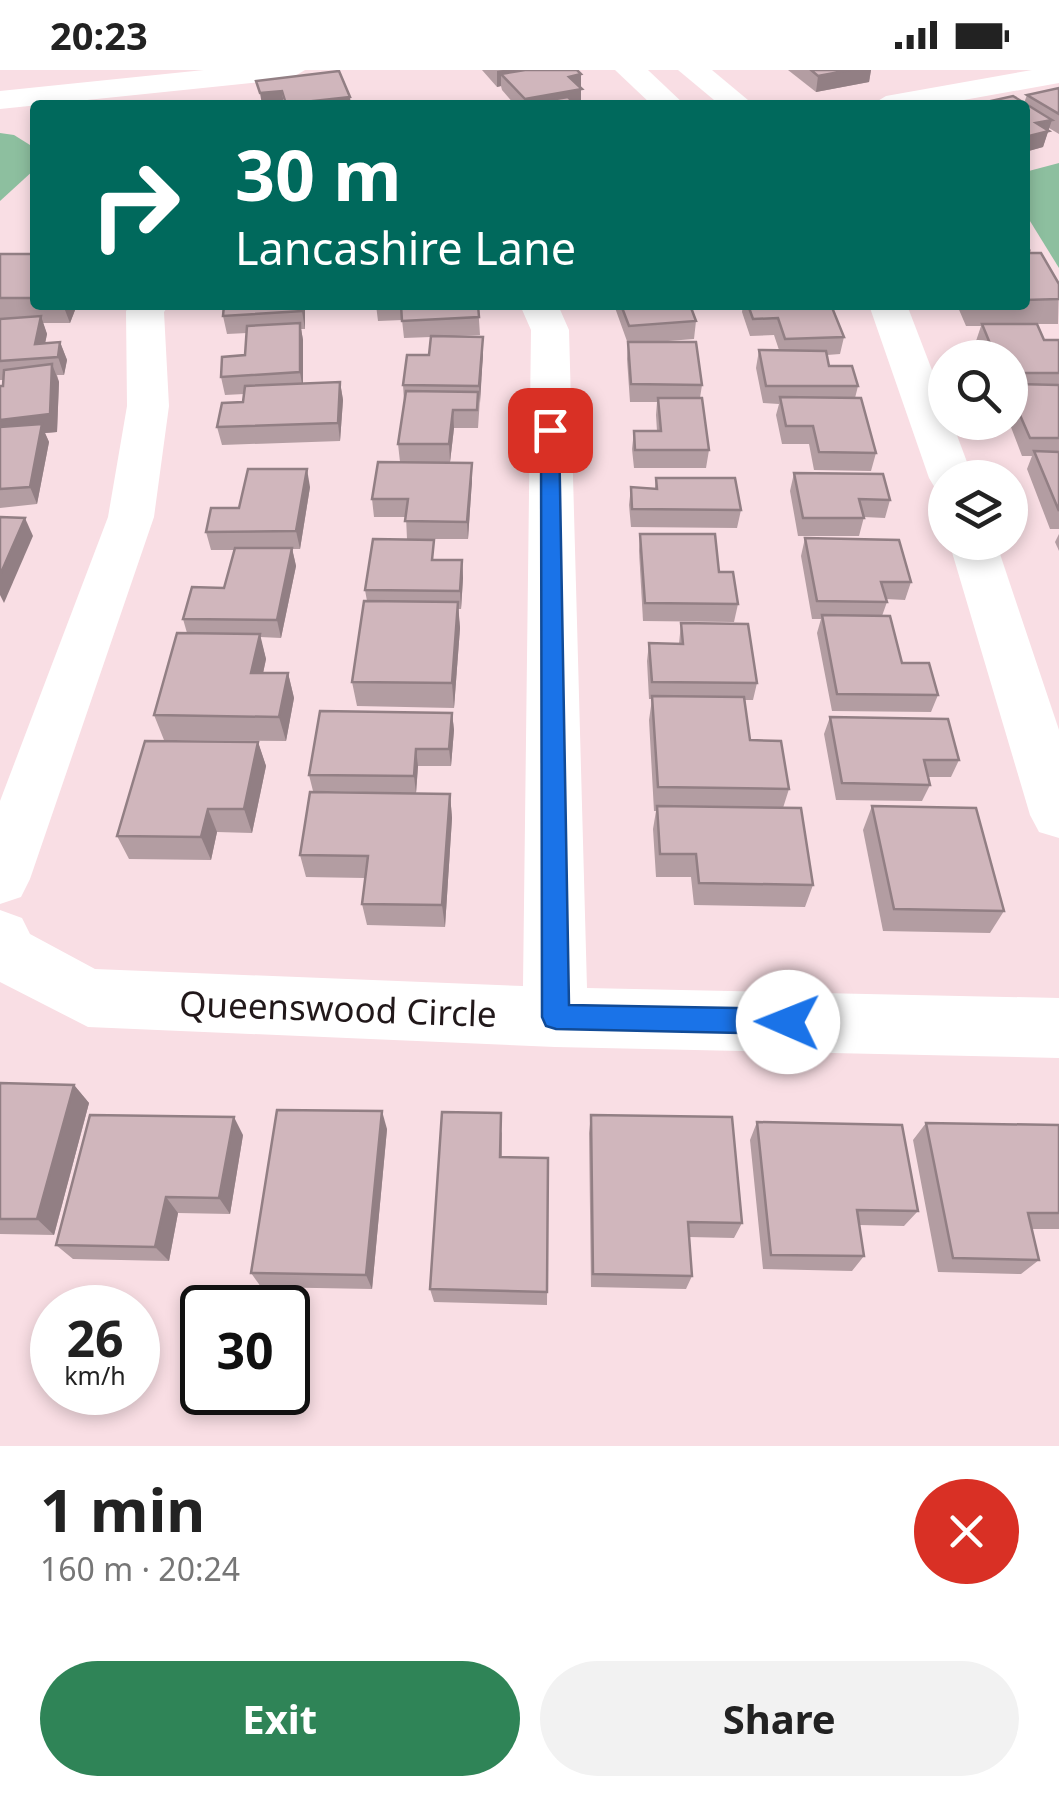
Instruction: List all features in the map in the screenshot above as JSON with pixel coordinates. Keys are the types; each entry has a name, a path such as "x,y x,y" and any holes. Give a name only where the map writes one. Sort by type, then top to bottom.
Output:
{"street":[{"path":"0,84 154,70"},
{"path":"0,100 290,70"},
{"path":"630,70 664,100"},
{"path":"692,70 731,100"},
{"path":"909,70 944,93"},
{"path":"910,100 1059,74"},
{"path":"0,879 131,517 148,406 145,310"},
{"path":"541,310 550,330 556,1017"},
{"path":"890,310 945,460"},
{"path":"978,560 1059,815"},
{"name":"Queenswood Circle","path":"0,937 2,951 88,998 556,1017 1059,1028"}],"shaded area":[{"path":"0,133 14,135 30,145 30,174 0,201"},
{"path":"1059,163 1059,268 1030,221 1030,171"}],"building":[{"path":"577,70 581,74 569,77 582,89 525,99 501,74"},
{"path":"811,70 850,70 818,76"},
{"path":"339,71 350,97 285,100 282,91 260,93 256,81"},
{"path":"1059,88 1059,114 1027,95"},
{"path":"1030,106 1052,120 1036,123 1049,131 1030,136"},
{"path":"1030,253 1041,253 1059,284 1059,299 1030,300"},
{"path":"0,254 30,254 30,298 0,298"},
{"path":"224,310 302,310 302,311 223,316"},
{"path":"401,310 478,310 479,317 402,321"},
{"path":"623,310 692,310 696,321 629,326"},
{"path":"750,310 833,310 844,337 785,339 778,318 753,319"},
{"path":"41,316 35,344 60,342 58,357 0,361 0,319"},
{"path":"300,323 300,372 221,377 222,357 245,355 247,326"},
{"path":"982,324 1037,324 1044,340 1059,340 1059,373 1028,373 1028,340 989,340"},
{"path":"431,336 483,337 479,386 403,385 407,355 429,355"},
{"path":"628,342 696,342 702,385 631,384"},
{"path":"759,350 826,351 829,366 852,366 858,386 766,386"},
{"path":"52,364 50,414 0,420 4,370"},
{"path":"340,382 338,423 217,427 222,403 243,402 245,386"},
{"path":"1028,384 1059,385 1059,438 1030,438"},
{"path":"406,391 478,392 477,410 453,410 449,444 398,444"},
{"path":"780,397 861,398 876,453 819,452 813,426 786,426"},
{"path":"658,398 702,398 709,450 635,450 634,431 661,431"},
{"path":"42,424 30,487 0,489 0,427"},
{"path":"1034,451 1059,452 1059,511"},
{"path":"378,462 472,463 467,522 405,521 408,499 372,499"},
{"path":"248,469 307,469 296,531 206,532 211,508 239,508"},
{"path":"794,473 883,474 890,500 859,499 864,518 803,518"},
{"path":"656,478 735,478 741,510 632,509 631,487 657,489"},
{"path":"0,517 25,518 0,575"},
{"path":"640,534 715,534 719,572 733,572 738,604 645,603"},
{"path":"805,538 899,540 911,582 881,582 887,602 817,601"},
{"path":"373,539 434,540 432,560 462,560 460,591 365,590"},
{"path":"235,548 292,548 277,620 183,619 192,587 224,588"},
{"path":"364,601 458,602 452,683 352,682"},
{"path":"822,615 890,616 902,663 929,663 938,695 837,694"},
{"path":"681,623 748,624 757,683 652,682 649,643 683,644"},
{"path":"177,633 260,634 251,673 288,673 279,717 154,715"},
{"path":"652,696 744,697 750,740 781,741 789,789 658,787"},
{"path":"320,711 452,713 449,749 416,749 414,776 309,775"},
{"path":"830,717 948,719 959,760 924,760 930,785 842,783"},
{"path":"145,741 258,742 244,809 208,809 201,837 117,836"},
{"path":"310,792 450,794 442,905 362,904 368,856 300,855"},
{"path":"657,806 801,808 813,885 699,883 696,854 660,854"},
{"path":"872,806 976,808 1004,911 894,909"},
{"path":"0,1083 74,1085 37,1219 0,1219"},
{"path":"277,1110 382,1111 366,1275 251,1273"},
{"path":"442,1112 501,1113 500,1157 548,1158 547,1292 430,1289"},
{"path":"90,1115 234,1117 219,1198 166,1197 155,1247 56,1245"},
{"path":"591,1115 732,1117 742,1223 688,1222 692,1276 593,1274"},
{"path":"757,1122 902,1125 918,1211 857,1210 864,1256 771,1255"},
{"path":"926,1123 1059,1125 1059,1213 1028,1213 1039,1260 953,1258"}],"route":[{"path":"550,430 556,1017 788,1022"}]}
